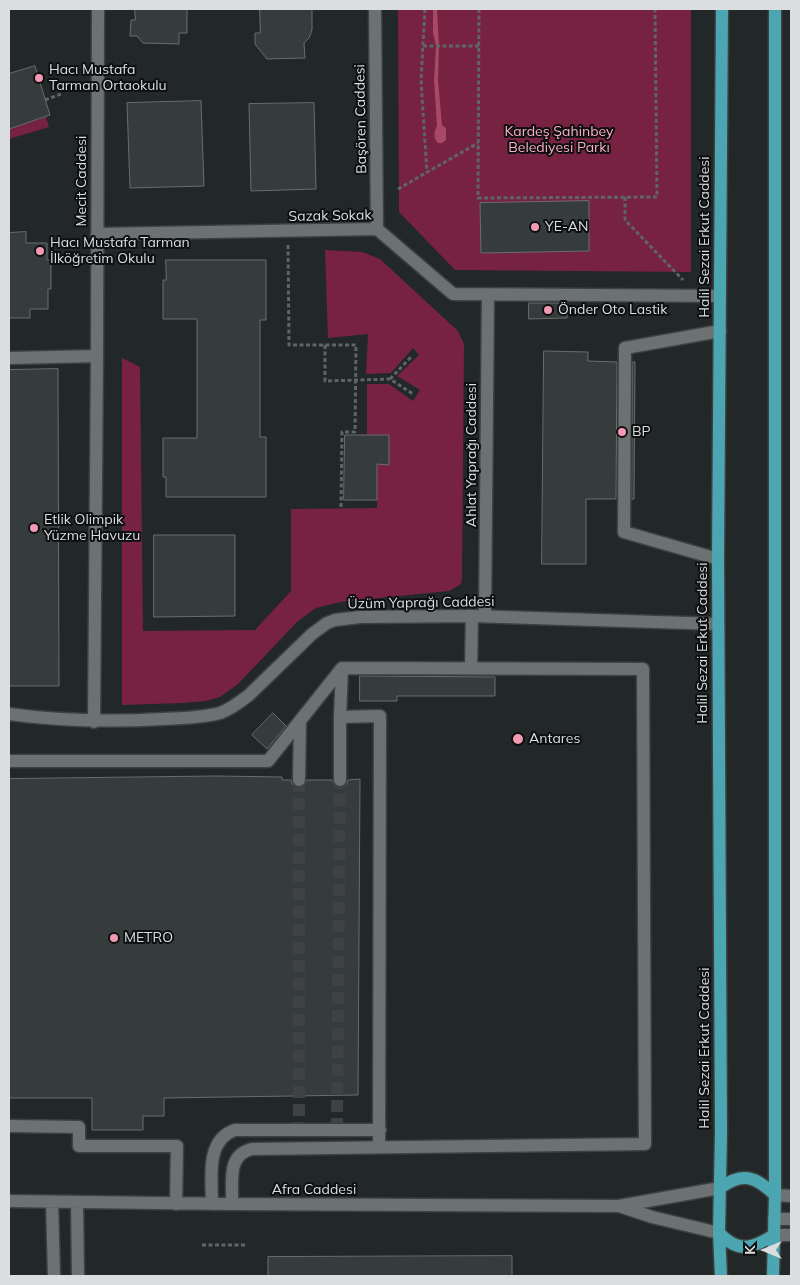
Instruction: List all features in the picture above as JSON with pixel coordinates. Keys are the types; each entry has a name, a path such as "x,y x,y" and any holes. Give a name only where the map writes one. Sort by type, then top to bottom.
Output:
{"main road":[{"name":"Halil Sezai Erkut Caddesi","path":"721,1276 719,1233 718,559 722,9"},
{"path":"773,1276 774,9"},
{"path":"720,1188 729,1181 747,1177 756,1180 774,1196"},
{"path":"719,1233 734,1246 744,1247 759,1245 774,1235"}],"street":[{"name":"Mecit Caddesi","path":"94,722 98,9"},
{"name":"Başören Caddesi","path":"375,9 377,229"},
{"name":"Sazak Sokak","path":"97,234 377,229 453,294 720,296"},
{"name":"Ahlat Yaprağı Caddesi","path":"485,616 488,295"},
{"path":"718,559 624,532 625,348 720,331"},
{"path":"9,358 97,356"},
{"path":"471,668 472,616"},
{"name":"Üzüm Yaprağı Caddesi","path":"9,714 67,721 94,722 192,717 219,713 228,710 249,695 312,634 327,623 335,620 360,617 485,616 718,624"},
{"path":"232,1204 235,1160 239,1154 252,1149 645,1144 643,669 342,668"},
{"path":"340,780 342,668"},
{"path":"9,761 268,760 342,668"},
{"path":"340,717 380,716 379,1148"},
{"path":"300,721 300,780"},
{"path":"9,1126 79,1127 79,1146 177,1146 176,1204"},
{"path":"212,1204 213,1152 216,1144 230,1132 235,1130 380,1130"},
{"name":"Afra Caddesi","path":"9,1201 176,1204 619,1206 720,1188"},
{"path":"774,1196 791,1196"},
{"path":"52,1202 54,1276"},
{"path":"77,1202 78,1276"},
{"name":"Afra Caddesi","path":"619,1206 652,1217 719,1233"},
{"path":"774,1219 791,1219"},
{"path":"774,1235 791,1235"}],"path":[{"path":"425,9 421,80 427,173"},
{"path":"479,9 478,198 658,196 654,9"},
{"path":"423,46 479,46"},
{"path":"45,100 61,94"},
{"path":"398,189 478,143"},
{"path":"625,197 625,220 699,297"},
{"path":"288,231 288,345 356,345 356,432 342,432 341,508"},
{"path":"325,345 325,381 390,379 413,394"},
{"path":"390,379 412,356"},
{"path":"202,1245 246,1245"}],"green space":[{"name":"Kardeş Şahinbey Belediyesi Parkı","path":"398,9 691,9 691,272 455,270 399,212"},
{"path":"46,117 49,127 9,139 9,129"},
{"path":"325,250 362,252 380,259 458,331 464,344 461,584 449,591 340,602 316,608 298,621 238,684 220,697 206,701 182,703 122,705 122,358 140,367 143,631 255,630 291,591 291,509 377,508 377,464 389,464 389,436 367,435 367,384 389,384 413,401 420,390 397,376 419,355 413,348 391,373 366,374 368,334 328,338"}],"shaded area":[{"path":"433,9 437,9 438,80 442,125 446,128 446,140 442,143 438,143 434,134 437,126 434,80 436,46 433,32"}],"building":[{"path":"135,9 187,9 187,33 179,33 179,44 143,43 137,36 130,36 131,20 135,20"},
{"path":"260,9 312,9 312,30 309,38 304,43 305,58 267,59 255,44 255,33 260,33"},
{"path":"35,66 50,115 9,129 9,74"},
{"path":"201,101 204,186 130,188 127,103"},
{"path":"314,103 316,189 251,191 249,104"},
{"name":"YE-AN","path":"589,201 589,251 481,253 480,203"},
{"path":"26,232 26,243 47,243 47,260 51,260 51,289 48,289 48,309 30,309 30,318 9,318 9,233"},
{"path":"166,260 266,260 266,320 260,320 260,437 266,437 266,497 166,497 166,477 163,477 163,438 197,438 197,319 163,319 163,280 166,280"},
{"path":"529,303 567,303 567,318 529,319"},
{"path":"544,351 588,352 588,361 617,362 616,499 586,499 586,564 542,564"},
{"path":"633,362 635,362 634,499 632,499"},
{"name":"Etlik Olimpik Yüzme Havuzu","path":"58,369 59,686 9,686 9,370"},
{"path":"345,435 389,435 389,465 377,464 377,500 344,500"},
{"path":"154,535 235,535 235,616 154,617"},
{"path":"360,676 495,677 495,696 397,696 397,701 360,701"},
{"path":"273,713 286,726 267,749 252,735"},
{"path":"282,777 282,780 291,780 292,784 298,788 303,787 307,780 332,780 336,787 340,788 347,784 348,780 360,779 358,1095 164,1098 164,1116 143,1116 143,1130 92,1130 92,1098 9,1098 9,779"},
{"path":"512,1256 512,1276 268,1276 268,1257"}],"tunnel":[{"path":"299,780 299,1130"},
{"path":"337,1130 340,780"}],"place":[{"name":"Hacı Mustafa Tarman Ortaokulu","path":"39,78"},
{"name":"YE-AN","path":"535,227"},
{"name":"Hacı Mustafa Tarman İlköğretim Okulu","path":"40,251"},
{"name":"Önder Oto Lastik","path":"548,310"},
{"name":"BP","path":"622,432"},
{"name":"Etlik Olimpik Yüzme Havuzu","path":"34,528"},
{"name":"Antares","path":"518,739"},
{"name":"METRO","path":"114,938"}]}
